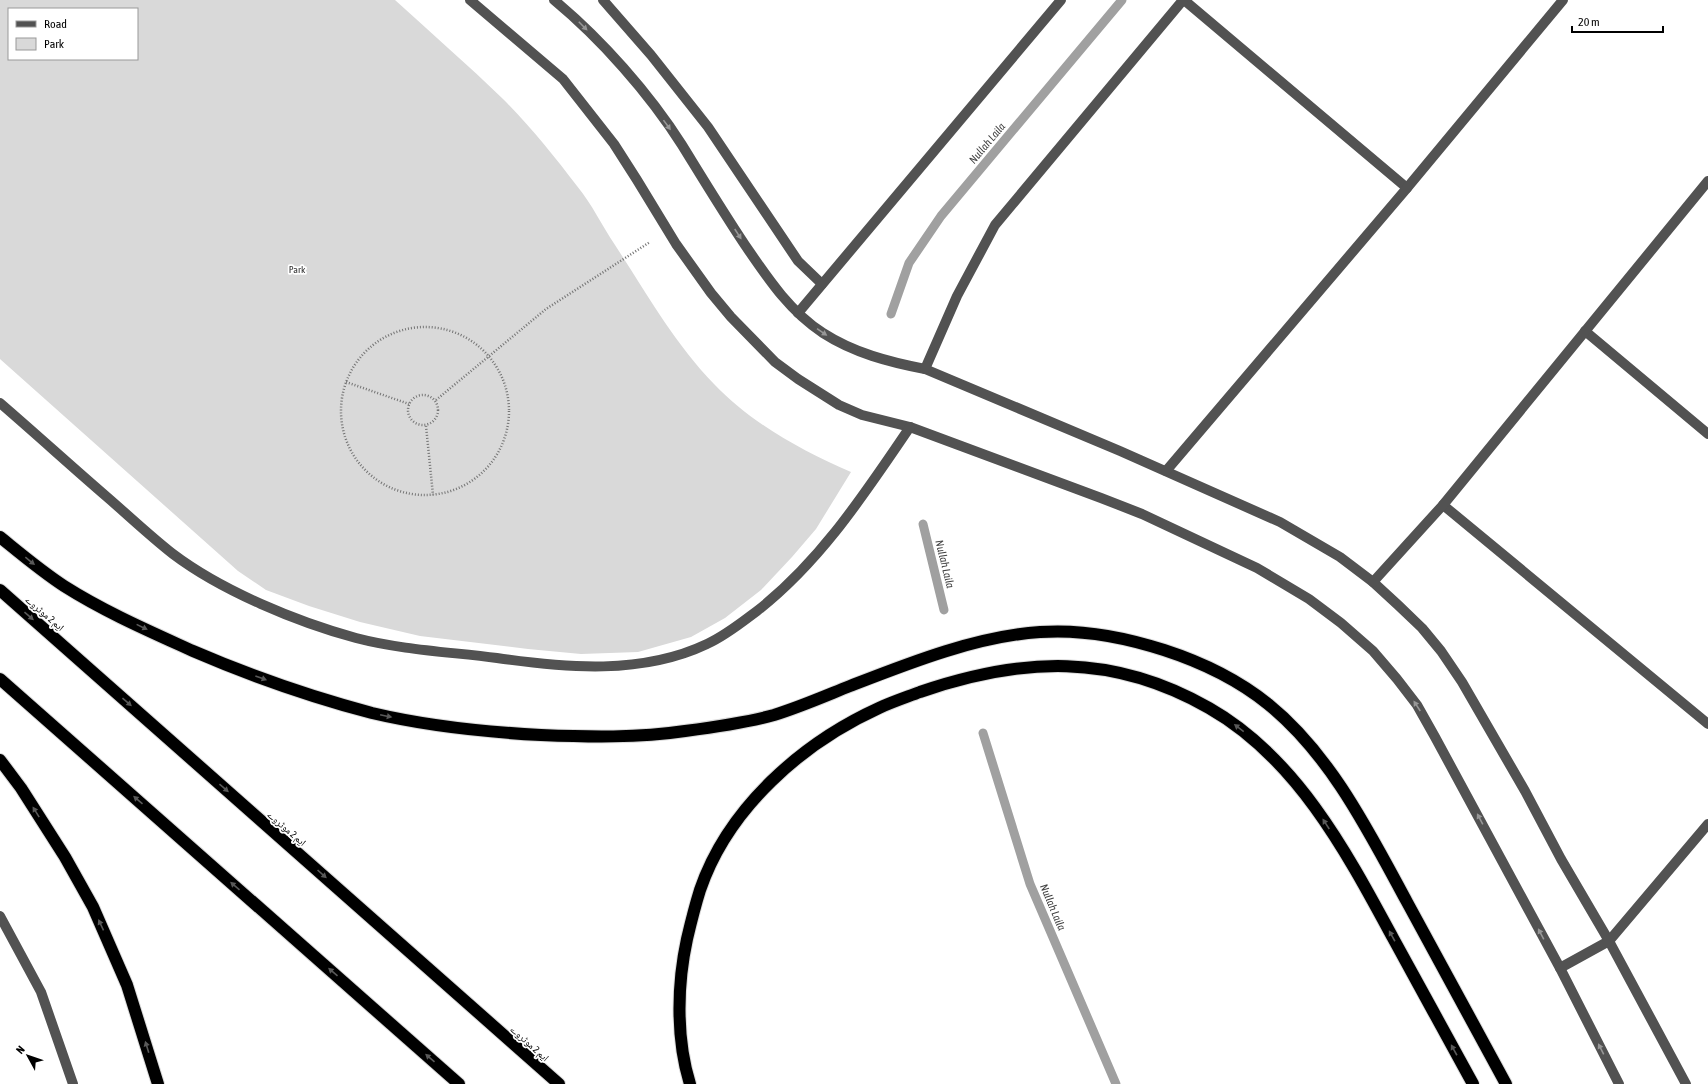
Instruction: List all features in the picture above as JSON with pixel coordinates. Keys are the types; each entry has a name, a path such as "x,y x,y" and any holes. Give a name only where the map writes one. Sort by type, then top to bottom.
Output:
{"highway":[{"path":"0,536 39,569 88,601 153,633 219,662 284,687 346,706 405,720 464,729 545,735 618,736 682,732 748,721 803,705 866,680 965,646 1020,634 1042,632 1092,633 1133,641 1175,653 1199,663 1249,690 1292,725 1314,750 1365,826 1506,1084"},
{"name":"ایم 2 موٹروے","path":"0,590 559,1084"},
{"path":"690,1084 682,1040 680,1004 682,960 690,923 701,888 716,855 735,824 760,793 789,764 818,743 852,721 881,706 947,683 973,676 1001,670 1058,665 1090,667 1121,672 1158,683 1210,708 1236,726 1285,769 1324,821 1356,871 1473,1084"},
{"path":"0,679 459,1084"},
{"path":"0,760 21,788 65,857 93,907 127,985 158,1084"}],"street":[{"path":"470,0 563,79 614,144 668,231 711,293 731,317 775,362 814,390 839,405 862,415 910,427 1142,514 1257,568 1309,599 1341,623 1373,652 1397,679 1417,705 1560,968 1619,1084"},
{"path":"554,0 572,15 630,75 681,144 777,292 798,313 822,332 859,352 902,365 925,370 1166,471 1299,532 1340,557 1373,582 1422,628 1441,651 1462,682 1525,791 1561,859 1609,941 1686,1084"},
{"path":"603,0 647,50 708,127 798,261 822,284"},
{"path":"798,313 1061,0"},
{"path":"925,370 957,296 995,225 1183,0 1408,188"},
{"path":"1166,471 1408,188 1563,0"},
{"path":"1373,582 1443,505 1708,181"},
{"path":"1585,331 1708,434"},
{"path":"0,403 175,555 209,577 282,612 316,625 359,638 404,646 525,662 574,666 620,666 666,659 707,644 741,623 774,598 805,568 861,499 910,427"},
{"path":"1443,505 1708,724"},
{"path":"1560,968 1609,941 1708,824"},
{"path":"0,916 41,992 73,1084"}],"path":[{"path":"436,400 546,309 668,231"},
{"path":"426,326 443,328 461,334 476,343 489,356 500,372 506,388 509,406 508,426 504,442 494,458 482,472 468,483 452,491 434,495 415,495 397,491 381,483 366,472 355,458 346,442 342,424 341,406 350,371 361,356 374,344 390,334 407,328 426,326"},
{"path":"346,382 409,404"},
{"path":"419,395 426,395 436,400 438,406 438,418 426,426 414,423 410,418 408,410 409,404 419,395"},
{"path":"426,426 434,495"}],"green space":[{"name":"Park","path":"0,0 395,0 503,99 542,141 587,200 673,335 714,384 744,411 778,435 814,455 851,472 816,529 761,590 725,618 691,637 638,652 581,654 420,636 360,622 309,606 266,590 238,571 0,359"}],"waterway":[{"name":"Nullah Laila","path":"891,314 909,263 941,216 1122,0"},
{"name":"Nullah Laila","path":"923,524 944,610"},
{"name":"Nullah Laila","path":"983,733 1030,884 1116,1084"}]}
